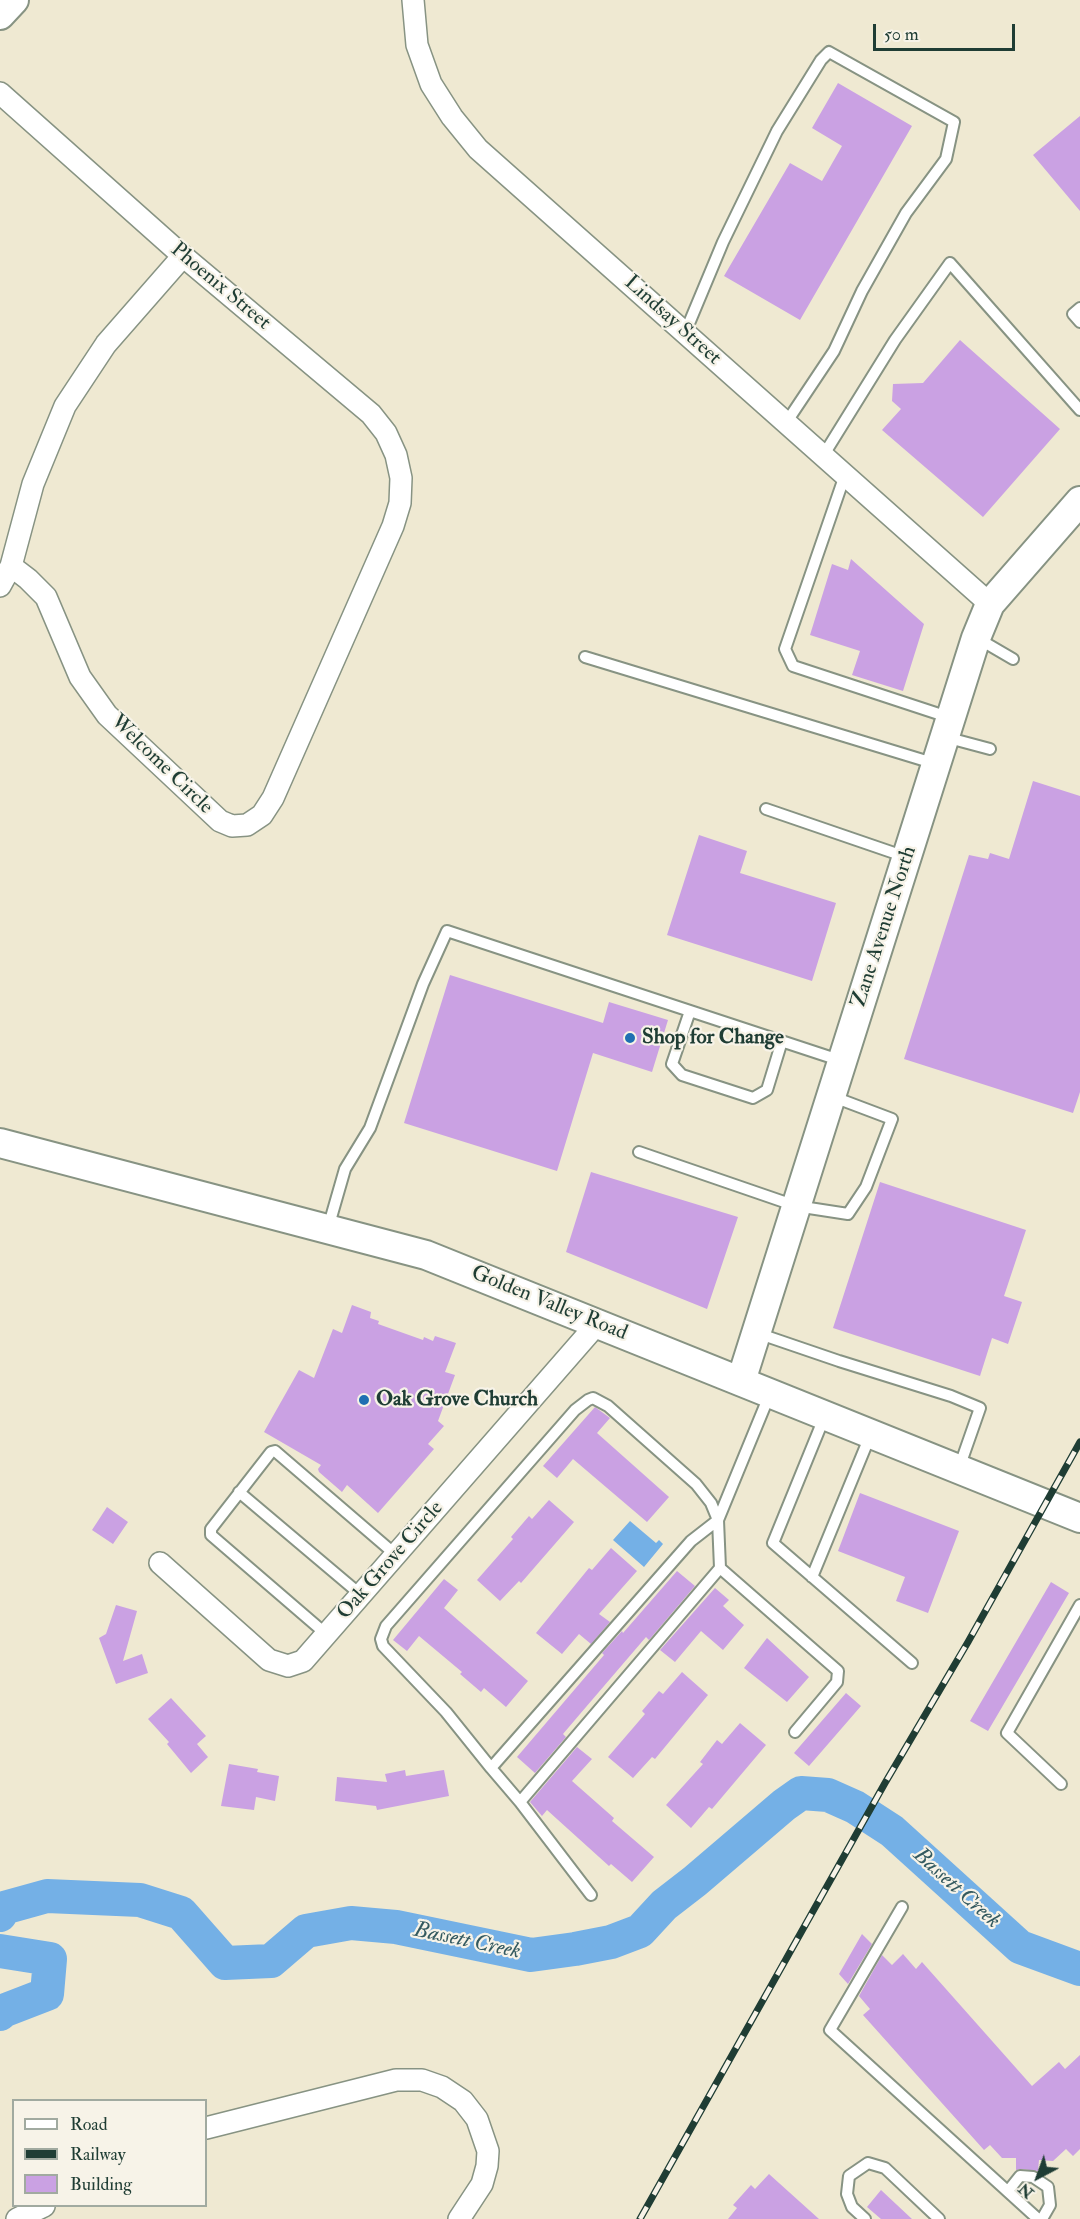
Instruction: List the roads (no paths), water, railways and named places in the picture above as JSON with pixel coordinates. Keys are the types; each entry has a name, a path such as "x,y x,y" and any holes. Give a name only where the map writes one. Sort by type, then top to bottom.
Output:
{"street":[{"path":"0,15 14,0"},
{"name":"Lindsay Street","path":"413,0 417,45 431,84 478,149 990,604"},
{"name":"Phoenix Street","path":"0,93 183,256 371,414 386,433 396,455 401,478 400,503"},
{"path":"0,586 11,566 33,484 65,406 106,344 183,256"},
{"name":"Welcome Circle","path":"11,566 46,597 80,677 107,715 220,821 232,826 247,825 262,815 273,798 393,526 400,503"},
{"name":"Zane Avenue North","path":"741,1381 976,638 990,604 1079,504"},
{"name":"Golden Valley Road","path":"0,1143 426,1255 1080,1518"},
{"name":"Oak Grove Circle","path":"160,1563 269,1660 288,1666 303,1661 597,1324"},
{"path":"207,2128 396,2080 422,2080 442,2087 463,2101 477,2119 488,2151 482,2184 459,2219"},
{"path":"17,2219 40,2207"}],"lane":[{"path":"685,333 723,242 777,130 821,60 829,52 954,122 946,159 906,213 862,291 834,351 786,423"},
{"path":"823,456 895,340 950,263 1080,410"},
{"path":"1080,308 1073,314 1080,322"},
{"path":"845,475 784,650 793,666 948,728 990,749"},
{"path":"976,638 1013,659"},
{"path":"585,657 936,764"},
{"path":"766,809 907,857"},
{"path":"328,1228 345,1169 370,1128 423,984 447,931 842,1061"},
{"path":"690,1011 672,1064 682,1076 753,1098 767,1090 782,1041"},
{"path":"639,1152 796,1206 848,1214 866,1187 892,1119 831,1096"},
{"path":"756,1332 951,1396 980,1408 959,1469"},
{"path":"491,1768 691,1541 718,1520 771,1393"},
{"path":"520,1802 720,1568 718,1520 711,1503 696,1484 608,1406 593,1398 575,1410 386,1626 381,1639 383,1646 392,1657 446,1712 591,1894"},
{"path":"825,1415 773,1543 912,1663"},
{"path":"812,1577 872,1433"},
{"path":"326,1634 211,1534 211,1529 270,1452 275,1451 396,1555"},
{"path":"239,1492 361,1595"},
{"path":"720,1568 838,1671 837,1682 795,1732"},
{"path":"1061,1784 1007,1733 1080,1605"},
{"path":"902,1907 830,2030 1008,2191 1040,2219 1050,2205 1048,2187 1033,2177 1020,2176 1008,2191"},
{"path":"865,2219 852,2207 847,2194 849,2176 868,2163 885,2168 939,2219"}],"water":[{"path":"630,1521 656,1543 659,1540 663,1544 644,1567 613,1540"}],"waterway":[{"name":"Bassett Creek","path":"0,1915 4,1908 47,1896 140,1900 181,1913 225,1963 271,1961 306,1931 351,1923 396,1927 531,1955 575,1949 611,1942 640,1931 664,1905 801,1793 828,1795 855,1807 892,1831 1020,1947 1080,1969"},
{"name":"Bassett Creek","path":"0,1951 50,1959 47,1994 0,2014"}],"railway":[{"path":"640,2219 1080,1442"}],"place":[{"name":"Shop for Change","path":"630,1038"},
{"name":"Oak Grove Church","path":"364,1400"}]}
